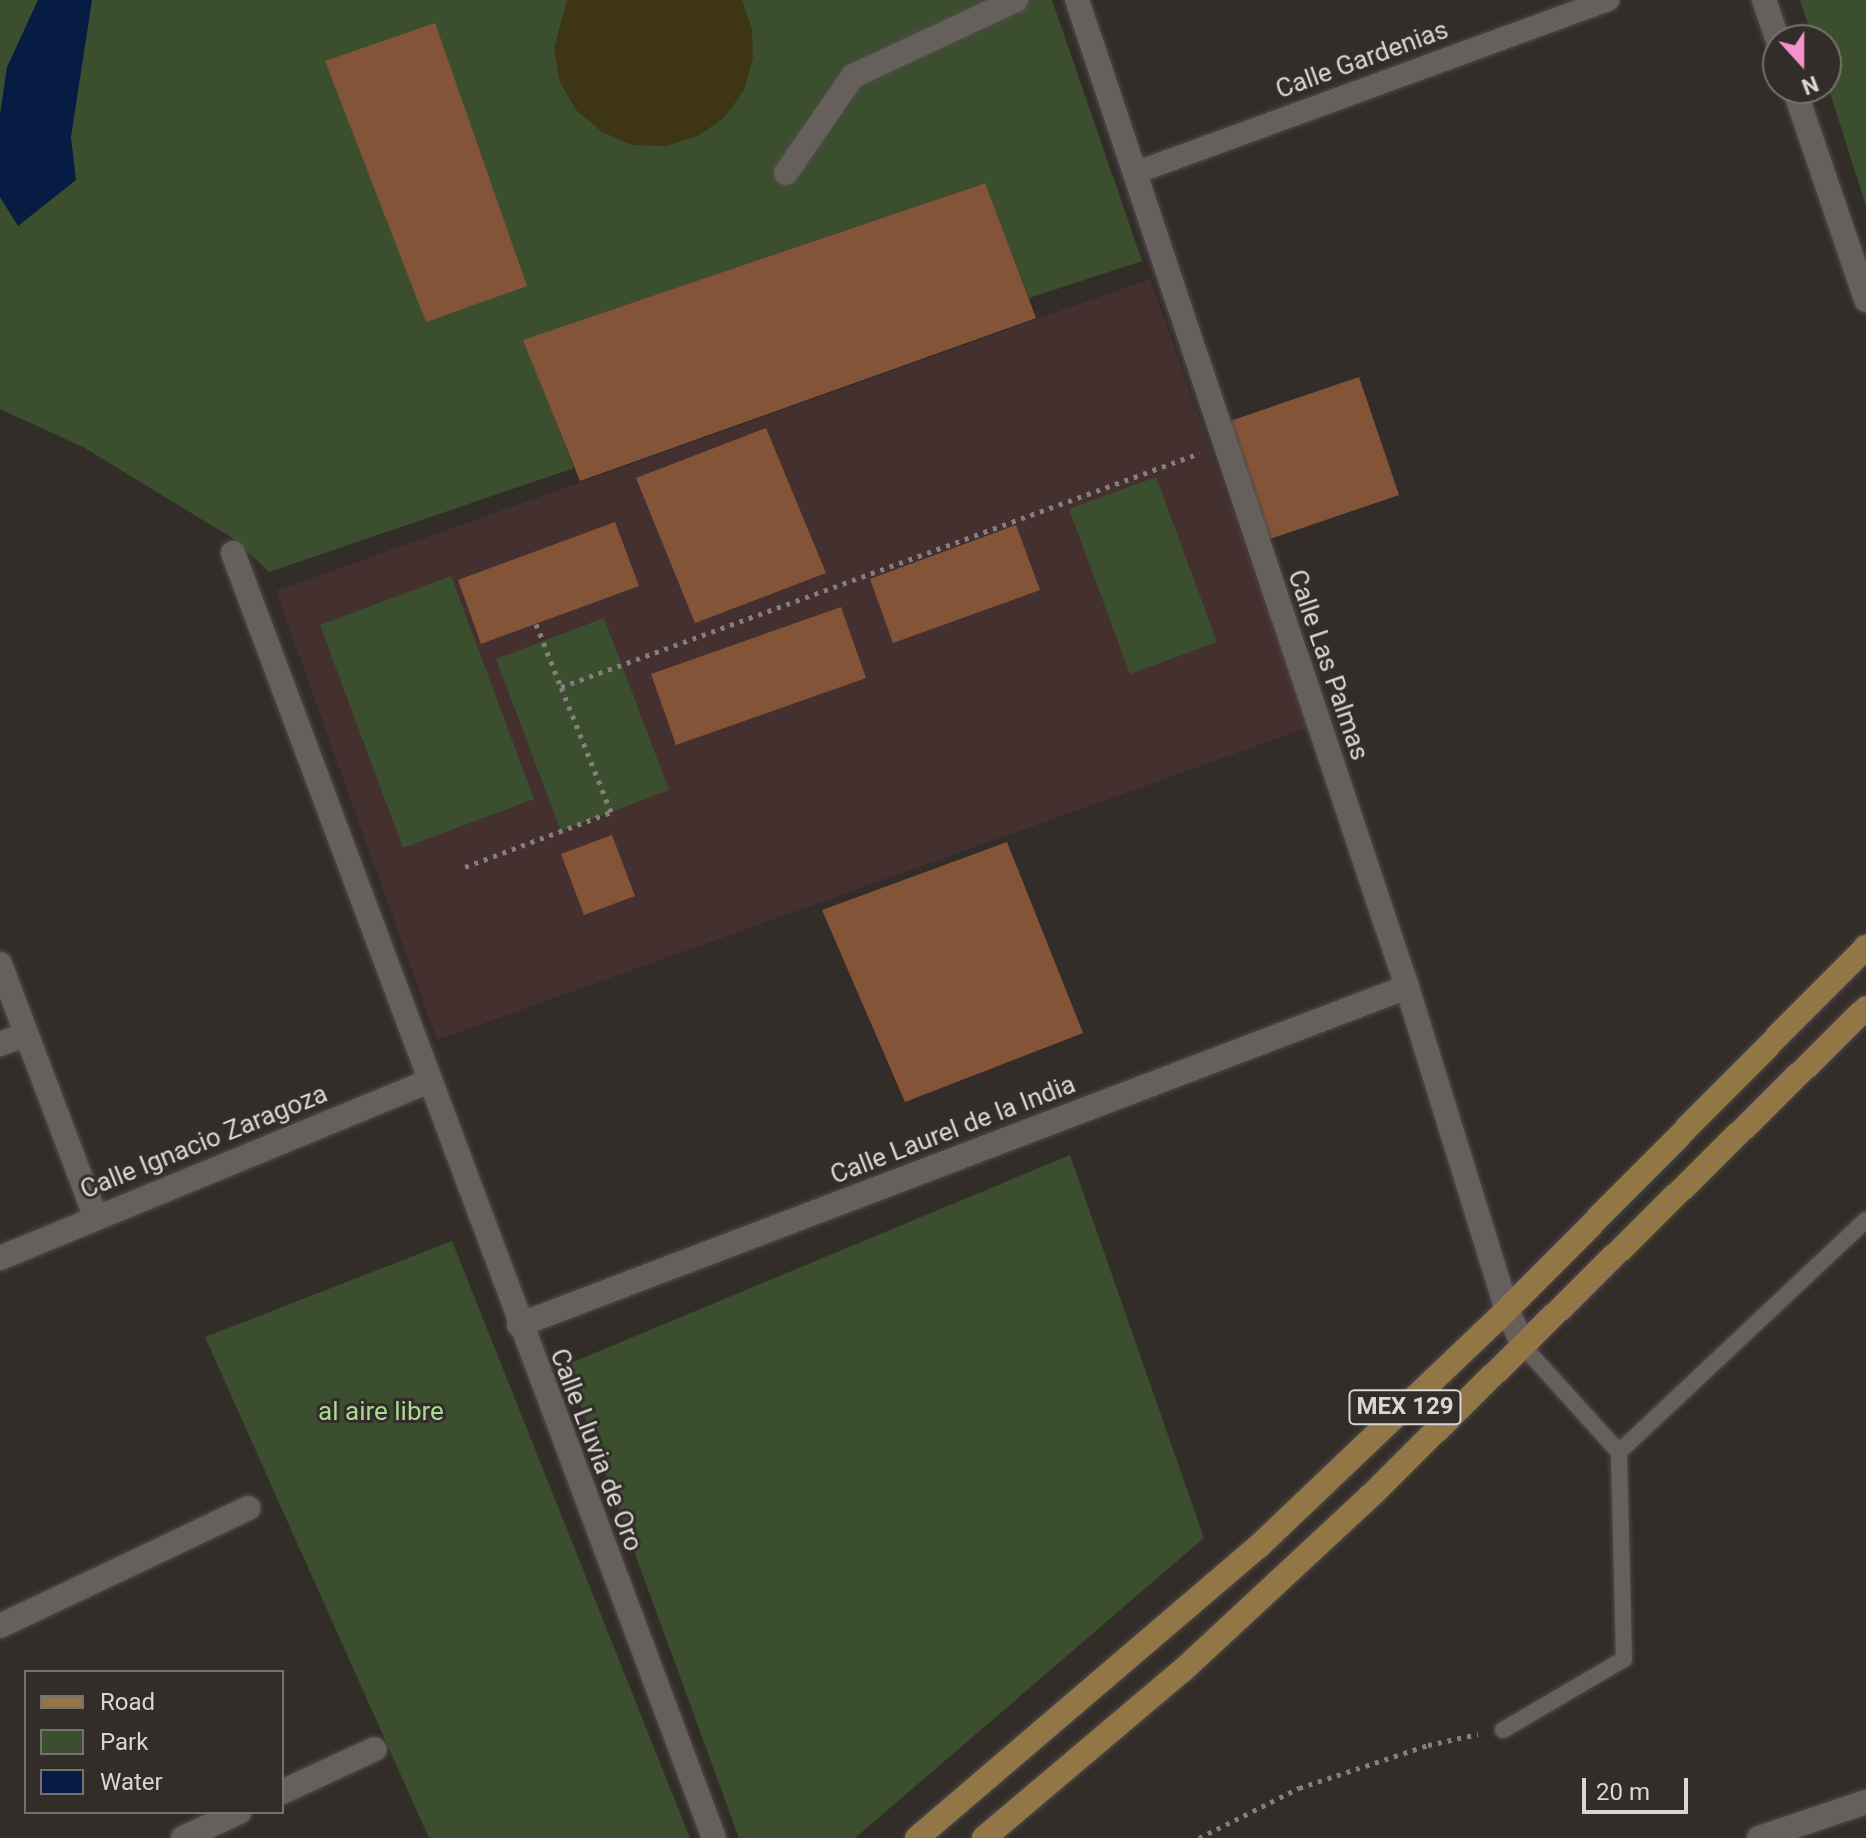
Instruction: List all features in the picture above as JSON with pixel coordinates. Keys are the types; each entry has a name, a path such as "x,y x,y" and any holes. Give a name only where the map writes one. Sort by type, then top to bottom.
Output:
{"main road":[{"name":"MEX 129","path":"917,1838 1259,1546 1507,1310 1866,947"},
{"name":"MEX 129","path":"984,1838 1183,1670 1524,1347 1866,1008"}],"street":[{"path":"786,173 853,76 1016,0"},
{"name":"Calle Las Palmas","path":"1077,0 1407,987 1507,1310 1524,1347"},
{"name":"Calle Gardenias","path":"1135,173 1608,0"},
{"path":"1764,0 1772,24"},
{"path":"1799,104 1866,300"},
{"name":"Calle Lluvia de Oro","path":"233,553 519,1325 714,1838"},
{"path":"0,964 95,1215"},
{"name":"Calle Laurel de la India","path":"519,1325 1407,987"},
{"path":"0,1044 26,1034"},
{"name":"Calle Ignacio Zaragoza","path":"0,1258 95,1215 430,1081"},
{"path":"0,1626 248,1508"},
{"path":"284,1791 375,1749"},
{"path":"1759,1838 1866,1802"},
{"path":"183,1838 235,1814"}],"lane":[{"path":"1619,1452 1866,1220"},
{"path":"1503,1730 1624,1659 1619,1452 1524,1347"}],"path":[{"path":"561,687 1224,445"},
{"path":"465,867 611,812 536,624"},
{"path":"1199,1838 1299,1788 1428,1745 1503,1730"}],"shaded area":[{"path":"1150,279 1309,727 437,1040 276,591"}],"green space":[{"path":"0,0 1052,0 1142,261 1029,298 984,183 524,340 574,468 269,572 234,539 83,447 0,409"},
{"path":"1800,0 1866,0 1866,206 1834,104 1842,104 1842,24 1808,24"},
{"path":"1156,477 1217,642 1130,674 1069,509"},
{"path":"451,576 534,799 403,848 320,625"},
{"path":"604,618 669,790 561,831 496,659"},
{"path":"1070,1155 1204,1538 855,1838 739,1838 566,1365"},
{"name":"al aire libre","path":"452,1241 690,1838 429,1838 205,1337"}],"sand":[{"path":"567,0 742,0 752,29 753,57 744,90 725,117 698,136 666,146 632,145 602,132 576,110 560,82 554,48"}],"water":[{"path":"38,0 92,0 71,137 76,180 18,226 0,197 0,115 7,67"}],"building":[{"path":"435,23 527,286 426,322 325,61"},
{"path":"985,183 1036,318 580,481 523,340"},
{"path":"1359,377 1399,495 1267,540 1227,422"},
{"path":"766,428 826,573 695,623 636,478"},
{"path":"615,522 639,586 481,644 458,580"},
{"path":"1016,525 1040,590 893,643 870,579"},
{"path":"841,607 866,678 676,745 651,674"},
{"path":"612,835 635,896 584,915 561,854"},
{"path":"1007,842 1083,1033 905,1102 822,910"}]}
